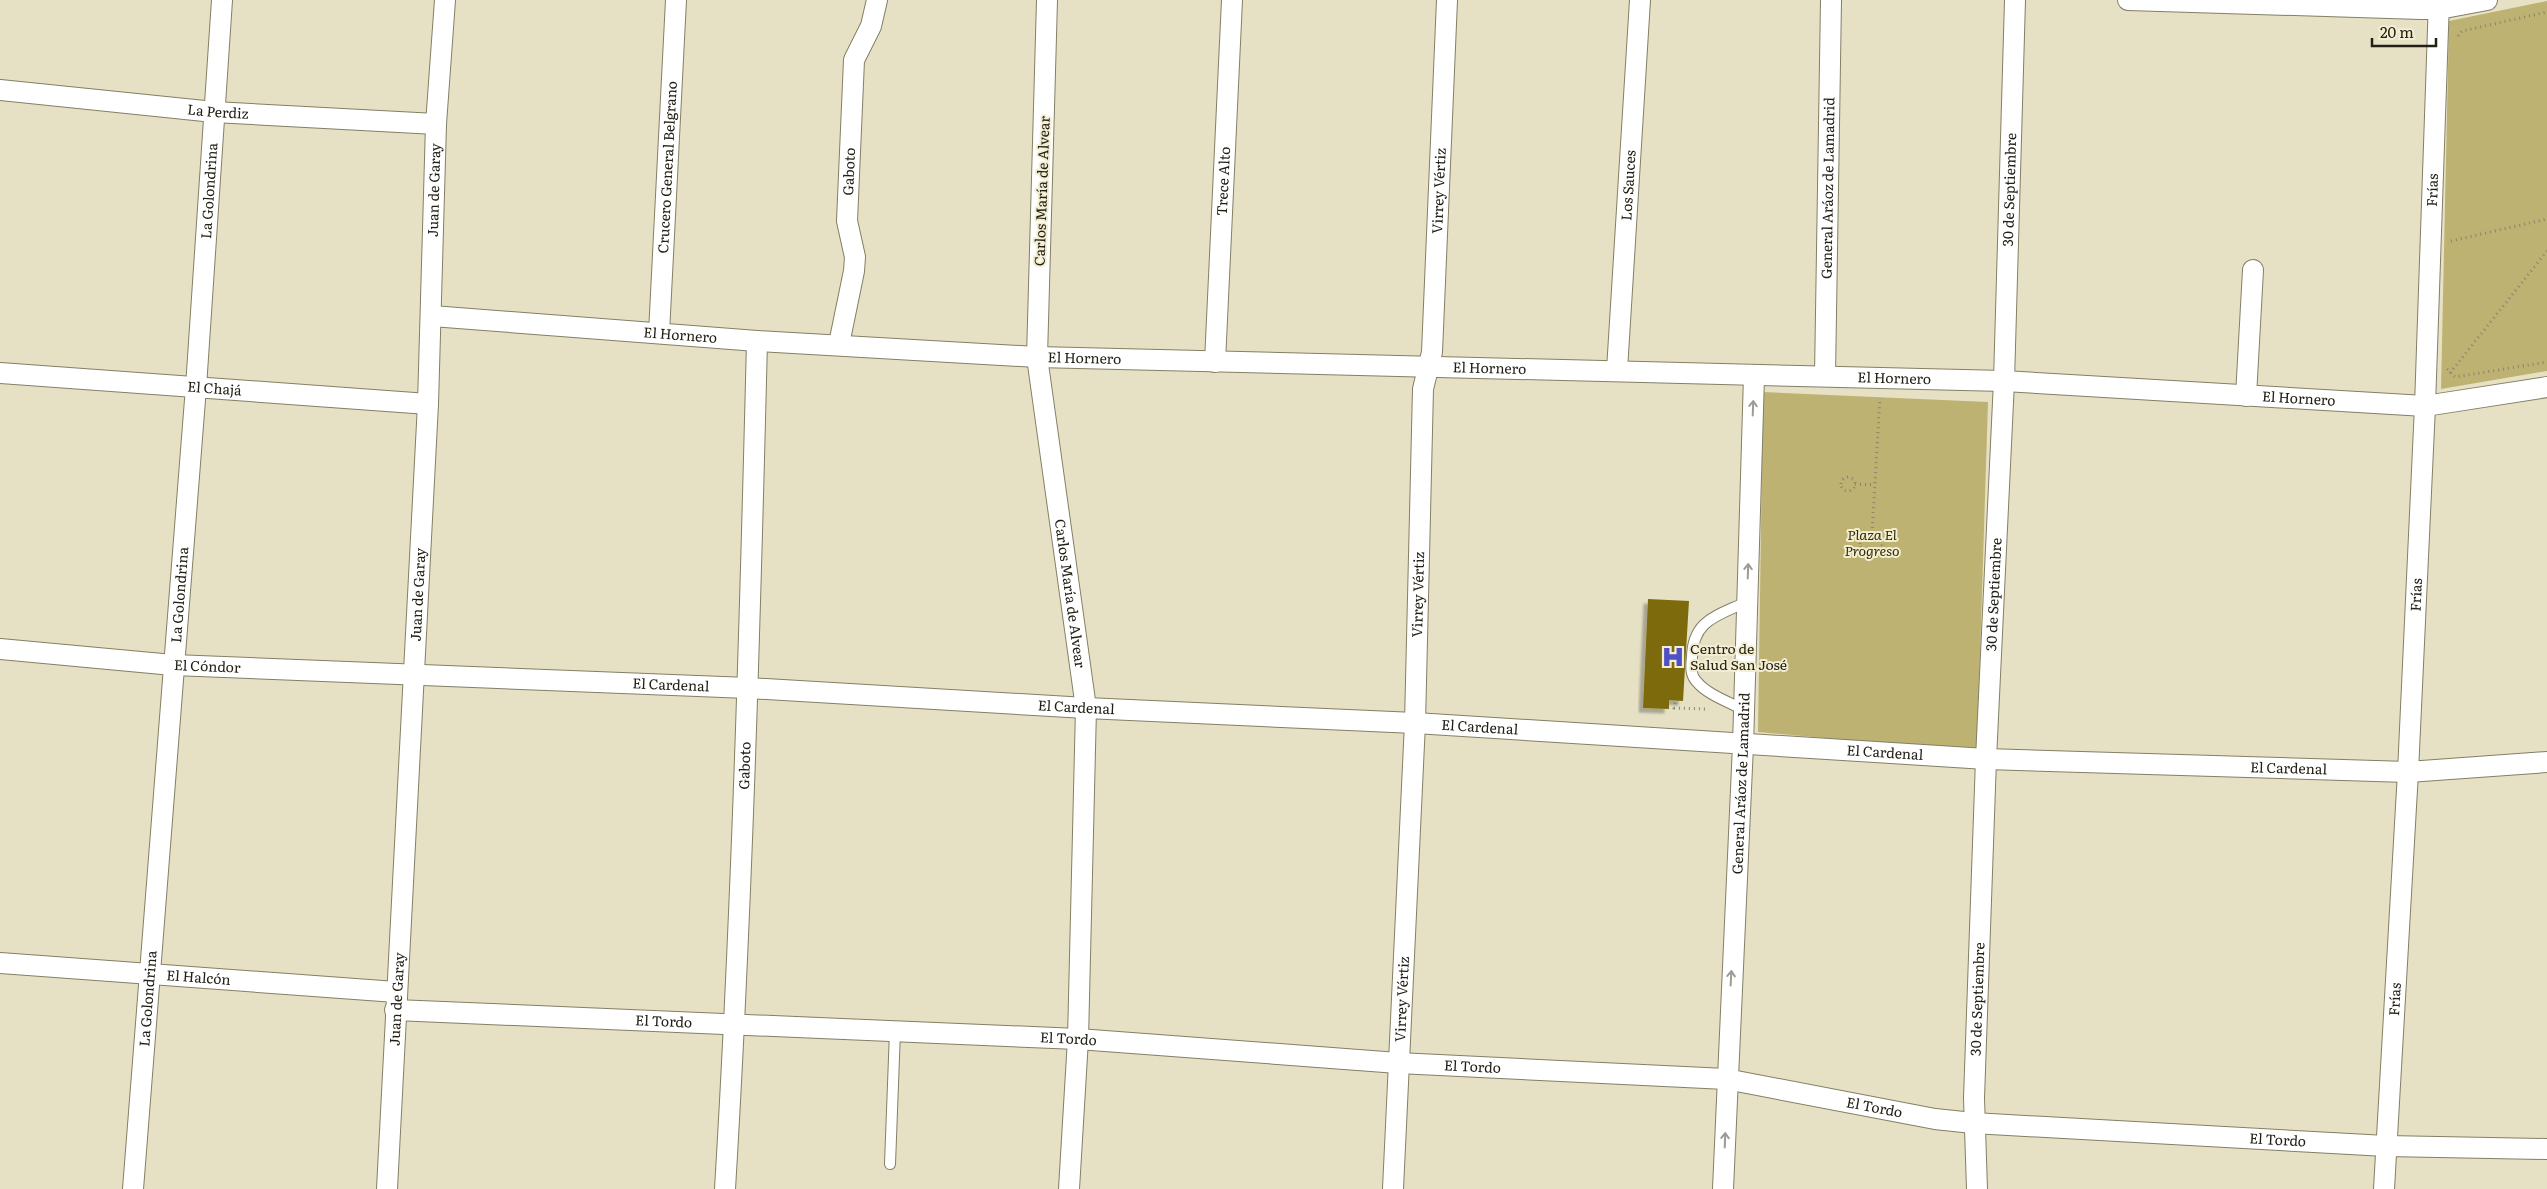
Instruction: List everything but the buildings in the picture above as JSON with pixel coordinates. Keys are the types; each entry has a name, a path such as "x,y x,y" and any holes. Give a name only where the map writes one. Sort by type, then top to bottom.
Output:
{"street":[{"name":"La Golondrina","path":"133,1189 196,388 222,0"},
{"name":"Juan de Garay","path":"387,1189 428,404 436,124 445,0"},
{"name":"Crucero General Belgrano","path":"659,333 676,0"},
{"name":"Gaboto","path":"839,344 854,270 854,257 847,221 854,60 871,26 877,0"},
{"name":"Carlos María de Alvear","path":"1047,0 1037,357 1086,708 1078,1039 1069,1189"},
{"name":"Trece Alto","path":"1215,362 1232,0"},
{"name":"Virrey Vértiz","path":"1393,1189 1415,723 1423,389 1432,352 1448,0"},
{"name":"Los Sauces","path":"1617,370 1640,0"},
{"name":"General Aráoz de Lamadrid","path":"1825,376 1831,0"},
{"name":"30 de Septiembre","path":"1977,1189 1974,1123 1986,760 2004,381 2015,0"},
{"path":"2128,0 2439,5 2487,0"},
{"name":"Frías","path":"2384,1189 2408,772 2425,406 2439,5"},
{"name":"La Perdiz","path":"0,90 214,112 436,124"},
{"path":"2246,396 2253,270"},
{"name":"El Hornero","path":"432,316 757,341 839,344 1037,357 2004,381 2425,406 2547,387"},
{"name":"Gaboto","path":"725,1189 735,1025 748,688 757,341"},
{"name":"El Chajá","path":"0,373 428,404"},
{"name":"General Aráoz de Lamadrid","path":"1723,1189 1726,1079 1743,745 1754,376"},
{"name":"El Cóndor","path":"0,649 173,665 413,674"},
{"name":"El Cardenal","path":"413,674 748,688 1086,708 1415,723 1986,760 2408,772 2547,762"},
{"name":"El Halcón","path":"0,963 150,973 396,1001"},
{"name":"El Tordo","path":"396,1001 735,1025 1078,1039 1398,1063 1726,1079 1935,1119 1974,1123 2386,1146 2547,1149"}],"lane":[{"path":"1744,710 1704,688 1692,675 1692,642 1698,630 1704,624 1748,601"},
{"path":"890,1164 895,1031"}],"path":[{"path":"2458,37 2462,31 2547,12"},
{"path":"2451,241 2547,219"},
{"path":"2450,251 2451,231"},
{"path":"2450,372 2547,252"},
{"path":"2447,359 2446,369 2455,376 2547,362"},
{"path":"1872,533 1881,378"},
{"path":"1855,484 1854,488 1848,491 1844,490 1842,484 1843,480 1849,478 1855,484 1874,485"},
{"path":"1872,533 1878,536 1882,542 1881,550 1871,555 1862,550 1860,544 1865,535 1872,533"}],"green space":[{"path":"2547,1 2547,371 2441,389 2449,21"},
{"name":"Plaza El Progreso","path":"1763,392 1988,402 1977,752 1758,732"}],"place":[{"name":"Centro de Salud San José","path":"1673,657"}]}
